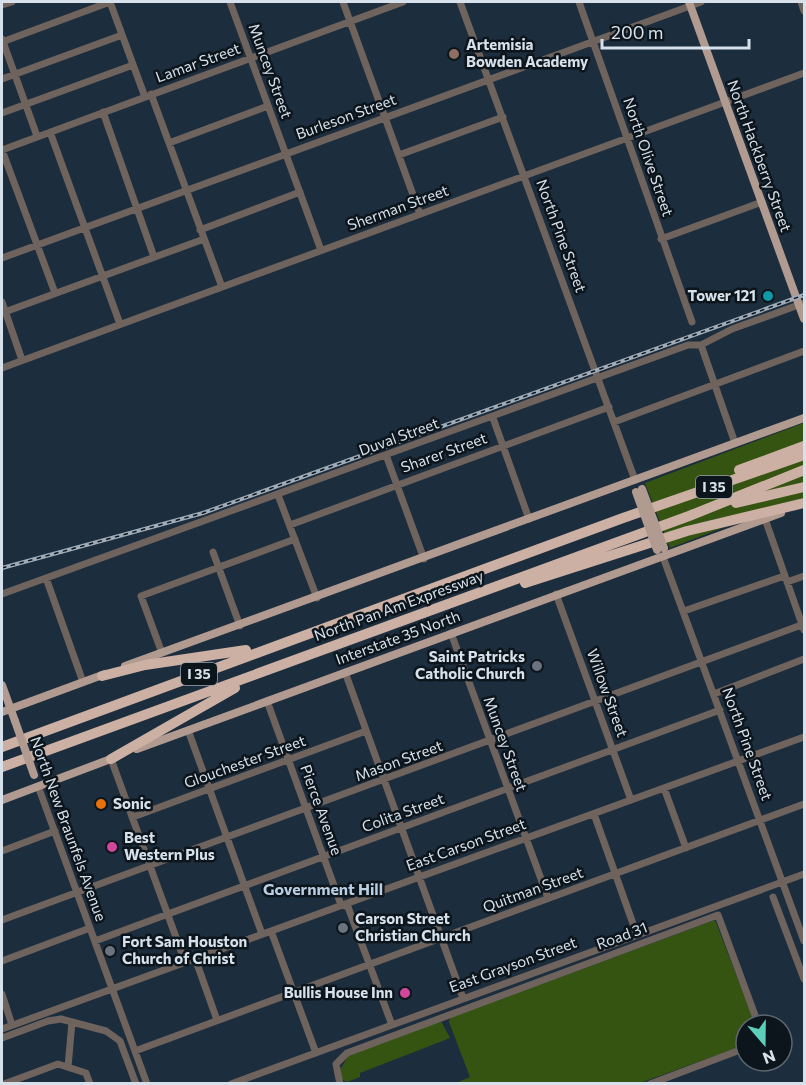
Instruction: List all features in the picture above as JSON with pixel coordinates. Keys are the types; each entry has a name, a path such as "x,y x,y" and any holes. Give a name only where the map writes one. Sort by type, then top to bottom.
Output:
{"highway":[{"path":"622,518 804,445"},
{"name":"North Pan Am Expressway","path":"4,746 622,518 804,455"},
{"name":"North Pan Am Expressway","path":"2,767 689,516 804,470"},
{"path":"689,516 804,487"},
{"path":"444,606 480,597 687,531 804,504"},
{"path":"102,676 145,665 237,653 305,629 389,604"},
{"path":"111,759 235,688 381,629"}],"main road":[{"name":"North Hackberry Street","path":"690,3 762,202 802,304 804,319"},
{"path":"6,711 804,418"},
{"name":"North Pine Street","path":"635,480 661,551"},
{"name":"Interstate 35 North","path":"2,800 556,594 661,551 765,519 804,504"},
{"name":"North New Braunfels Avenue","path":"2,685 6,711 15,721 38,786"}],"street":[{"path":"2,5 12,2"},
{"path":"37,136 2,41 110,2 133,65 169,143 222,287"},
{"name":"Muncey Street","path":"230,2 321,250"},
{"path":"343,2 420,214"},
{"name":"Lamar Street","path":"2,150 403,2"},
{"name":"North Pine Street","path":"460,2 635,480"},
{"name":"North Olive Street","path":"579,2 692,322"},
{"name":"Burleson Street","path":"2,258 593,41 690,3 701,2"},
{"path":"801,2 804,11"},
{"path":"2,79 122,35"},
{"path":"2,113 133,65"},
{"name":"Sherman Street","path":"2,368 804,73"},
{"path":"169,143 268,106"},
{"path":"103,112 154,257"},
{"path":"399,155 503,117"},
{"path":"50,132 120,324"},
{"path":"2,150 55,293"},
{"path":"200,230 300,192"},
{"path":"662,239 762,202"},
{"path":"3,312 204,239"},
{"path":"2,302 3,312 22,360"},
{"name":"Duval Street","path":"2,594 493,418 688,345 700,345 802,304"},
{"path":"700,345 735,443"},
{"path":"614,422 804,351"},
{"name":"Sharer Street","path":"290,525 609,407"},
{"path":"493,418 530,519"},
{"path":"386,455 424,559"},
{"path":"278,495 317,598"},
{"path":"765,519 804,626"},
{"path":"162,653 141,596 295,539"},
{"name":"North Pine Street","path":"661,551 804,942"},
{"path":"213,552 240,626"},
{"path":"684,611 785,579 804,576"},
{"path":"46,578 83,682"},
{"name":"Willow Street","path":"556,594 631,800"},
{"name":"Mason Street","path":"2,920 804,626"},
{"name":"Muncey Street","path":"451,633 548,898"},
{"path":"714,694 804,659"},
{"path":"345,672 463,998"},
{"name":"Pierce Avenue","path":"267,701 341,905 348,907 392,1025"},
{"name":"Colita Street","path":"95,941 720,710"},
{"path":"188,730 262,934"},
{"name":"Glouchester Street","path":"133,817 366,731"},
{"name":"East Carson Street","path":"2,1029 804,737"},
{"path":"111,759 185,962"},
{"name":"North New Braunfels Avenue","path":"38,786 147,1083"},
{"path":"664,788 686,848"},
{"name":"Quitman Street","path":"135,1051 804,804"},
{"path":"594,814 637,934"},
{"path":"2,851 55,831"},
{"name":"East Grayson Street","path":"231,1083 804,874"},
{"path":"773,897 804,980"},
{"name":"Road 31","path":"340,1083 335,1071 337,1063 347,1053 718,915 755,1013"},
{"path":"2,961 90,928"},
{"path":"271,931 316,1053"},
{"path":"195,958 217,1020"},
{"path":"2,994 12,1025"},
{"path":"2,1038 48,1021 61,1019 106,1031 117,1038 136,1083"},
{"path":"68,1067 72,1022"},
{"path":"651,1083 734,1052"},
{"path":"4,1083 57,1064 86,1073 90,1083"}],"green space":[{"path":"804,423 804,501 743,520 670,548 645,483"},
{"path":"715,920 751,1013 734,1013 734,1049 640,1083 454,1084 470,1077 449,1022 450,1018"},
{"path":"441,1021 450,1038 360,1073 360,1077 347,1082 343,1080 340,1070 348,1056"}],"railway":[{"path":"2,568 203,513 804,295"}],"place":[{"name":"Artemisia Bowden Academy","path":"454,54"},
{"name":"Tower 121","path":"768,296"},
{"name":"Saint Patricks Catholic Church","path":"537,666"},
{"name":"Sonic","path":"101,804"},
{"name":"Best Western Plus","path":"112,847"},
{"name":"Carson Street Christian Church","path":"343,928"},
{"name":"Fort Sam Houston Church of Christ","path":"110,951"},
{"name":"Bullis House Inn","path":"405,993"}],"district":[{"name":"Government Hill","path":"323,889"}]}
